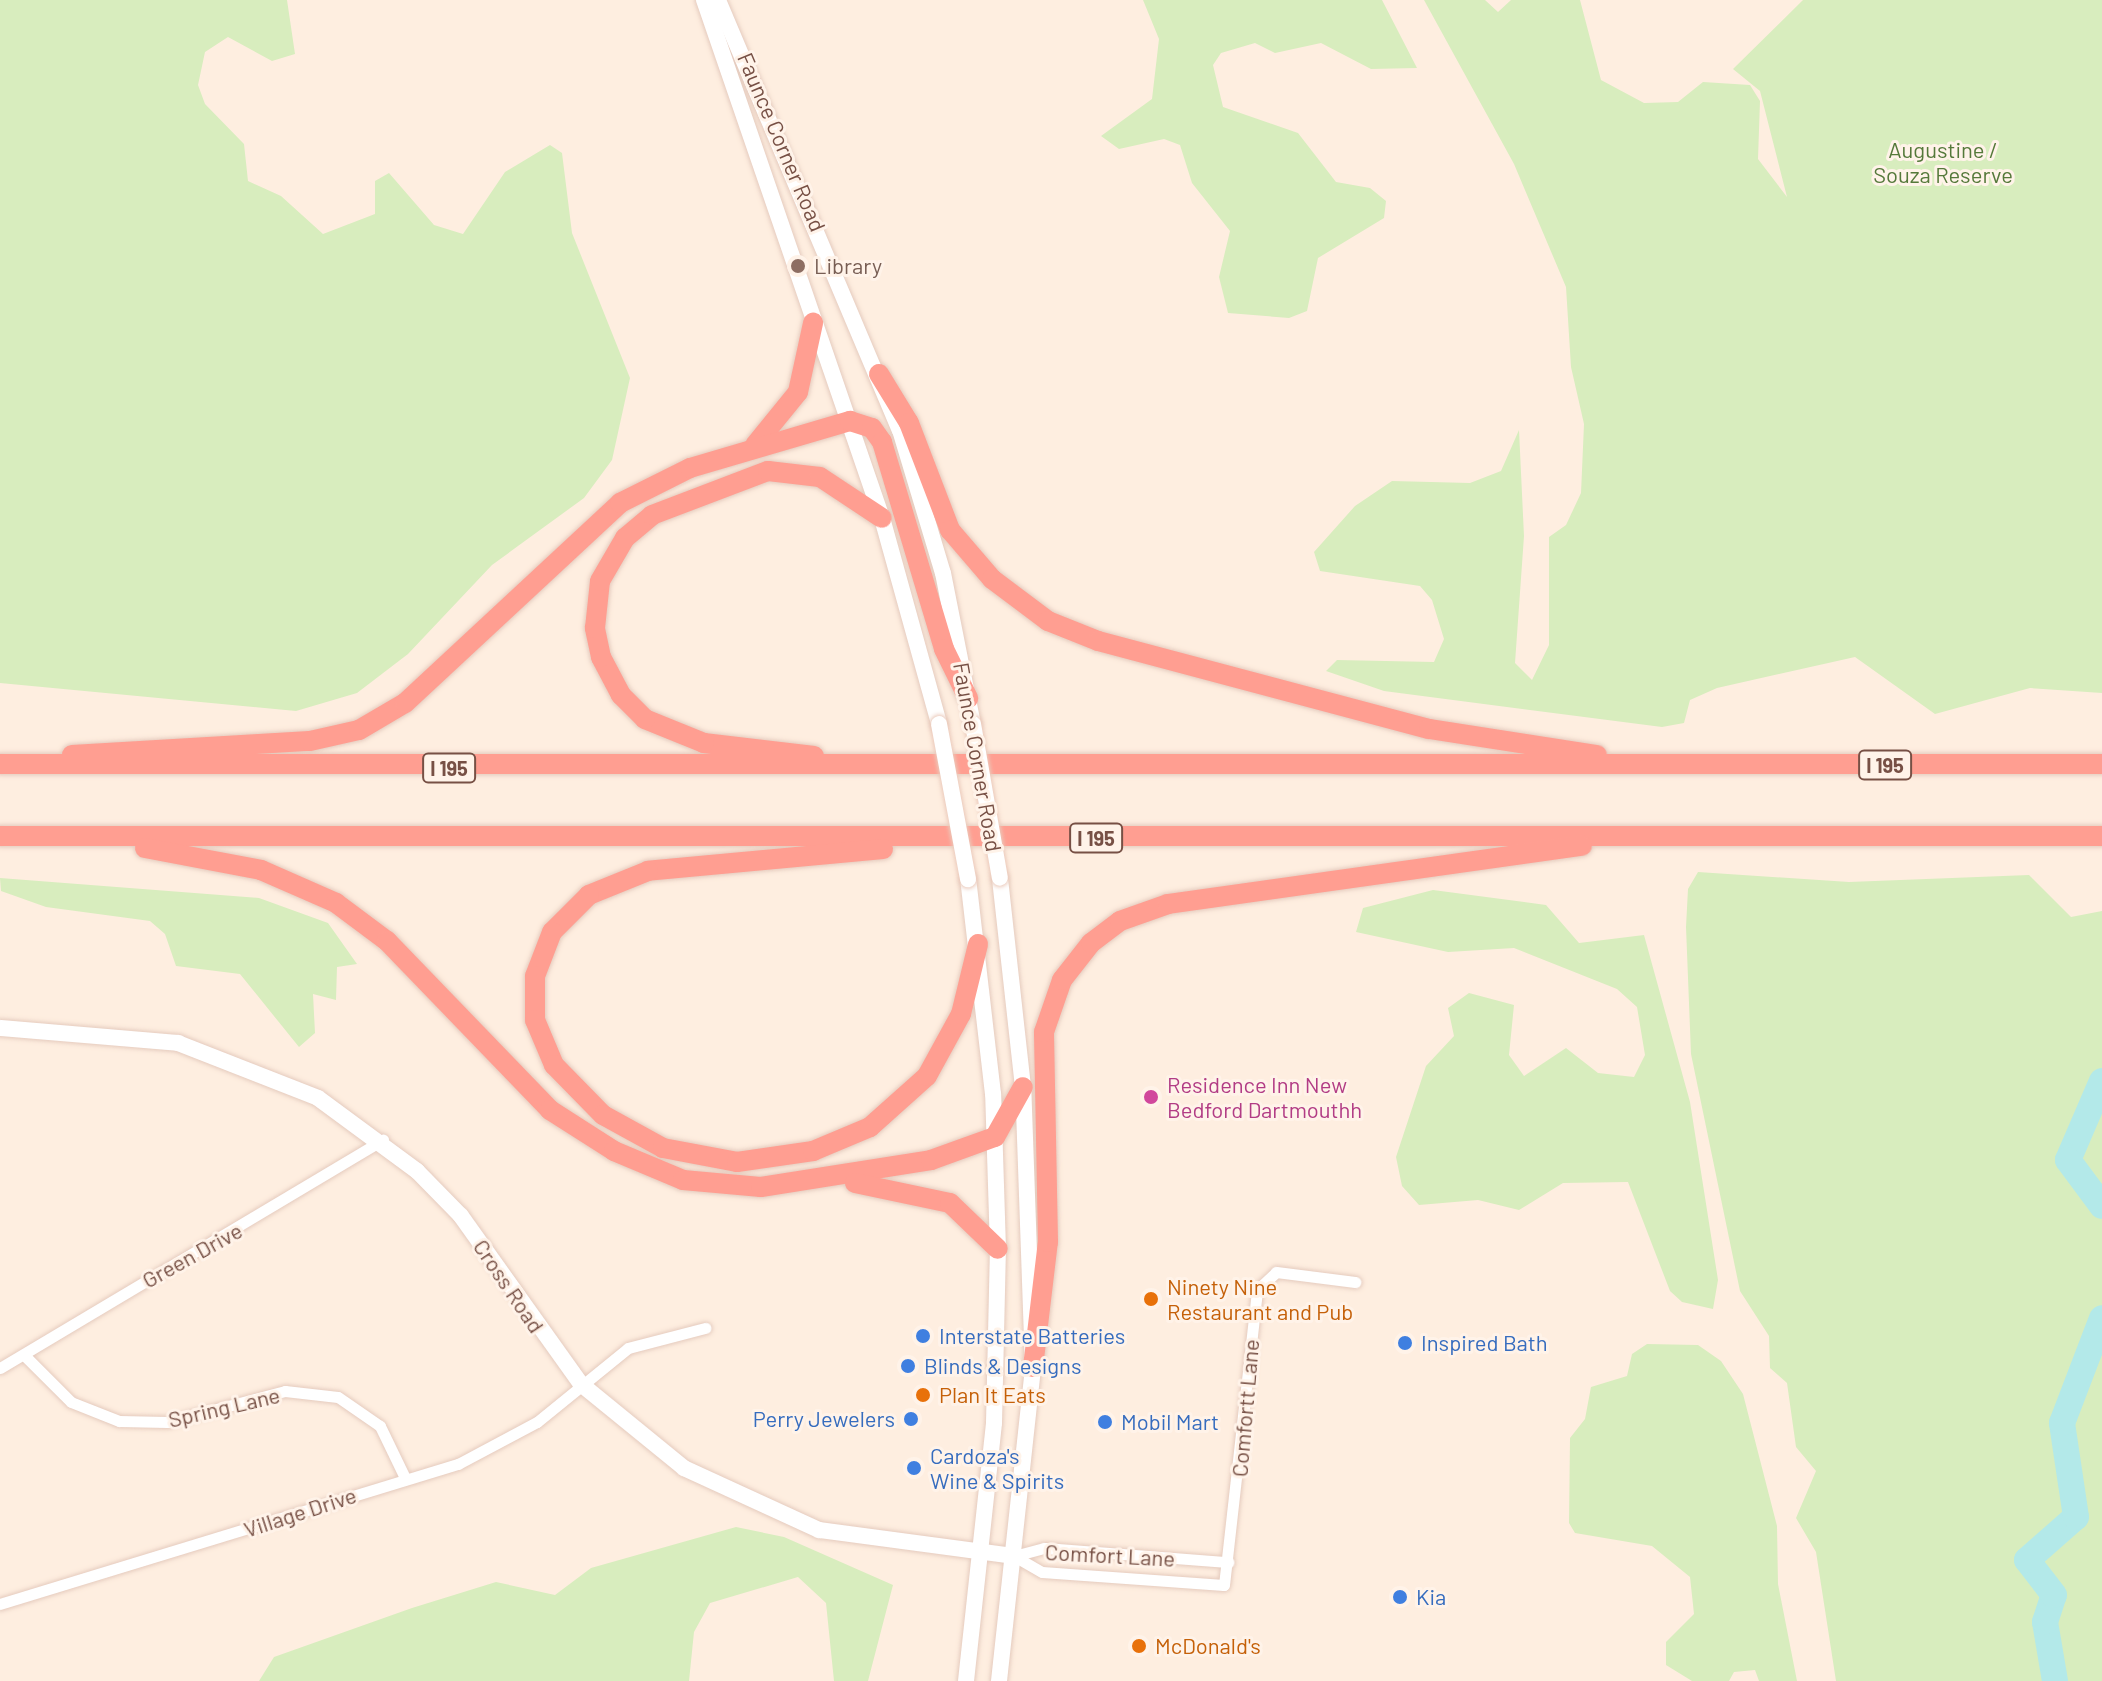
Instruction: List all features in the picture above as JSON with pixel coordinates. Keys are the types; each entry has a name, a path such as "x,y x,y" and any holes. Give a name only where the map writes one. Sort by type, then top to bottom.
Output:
{"highway":[{"path":"753,447 798,392 813,323"},
{"path":"879,374 909,423 955,537 1004,590 1056,625 1429,729 1668,765"},
{"path":"0,763 310,741 359,730 405,703 620,503 753,447 850,421 872,428 882,442 944,649 968,698"},
{"path":"882,518 839,486 795,470 756,474 684,498 637,526 614,552 600,581 595,628 621,695 670,733 897,766"},
{"name":"I 195","path":"0,763 897,766 2102,764"},
{"name":"I 195","path":"0,836 939,839 2102,836"},
{"path":"1033,1367 1048,1254 1044,1032 1062,980 1091,943 1120,921 1168,904 1646,836"},
{"path":"90,837 261,870 336,903 387,941 534,1096 637,1163 722,1186 827,1181 907,1189 950,1203 998,1249"},
{"path":"939,839 853,854 664,869 604,886 574,906 545,945 533,991 539,1035 576,1091 633,1135 719,1161 794,1156 870,1127 916,1089 955,1028 978,944"},
{"path":"827,1181 995,1137 1023,1087"}],"main road":[{"name":"Faunce Corner Road","path":"704,0 882,518 939,724 968,879 978,944 995,1137 998,1249 996,1393 966,1681"},
{"name":"Faunce Corner Road","path":"718,0 879,374 930,522 968,698 1000,878 1023,1087 1033,1367 999,1681"},
{"path":"755,150 779,136"},
{"name":"Cross Road","path":"0,1028 178,1043 318,1098 383,1140 461,1216 581,1384 684,1468 772,1514 840,1536 1014,1556"}],"street":[{"name":"Green Drive","path":"0,1368 383,1140"},
{"name":"Comfortt Lane","path":"1224,1585 1260,1283 1282,1272 1355,1282"},
{"name":"Village Drive","path":"0,1604 405,1478 497,1446 643,1341 705,1328"},
{"name":"Spring Lane","path":"24,1355 71,1402 119,1421 167,1422 285,1391 338,1397 380,1426 405,1478"},
{"name":"Comfort Lane","path":"1014,1556 1044,1548 1228,1562"},
{"name":"Comfort Lane","path":"1014,1556 1042,1572 1224,1585"}],"green space":[{"path":"0,0 287,0 295,54 272,61 228,37 205,52 198,85 205,104 244,144 248,181 281,196 323,234 375,214 375,181 389,173 434,225 463,234 505,172 550,145 562,153 572,233 630,378 612,460 584,498 492,565 408,654 357,693 296,711 0,683"},
{"path":"1143,0 1382,0 1417,68 1371,69 1321,43 1275,53 1255,43 1221,53 1213,65 1223,107 1298,133 1336,182 1370,188 1386,201 1384,218 1318,258 1307,311 1289,318 1228,313 1219,277 1230,231 1192,183 1180,145 1164,139 1119,149 1101,136 1152,99 1159,39"},
{"name":"Augustine / Souza Reserve","path":"1424,0 1485,0 1498,12 1511,0 1580,0 1601,80 1644,103 1678,102 1703,82 1750,85 1760,101 1758,159 1787,197 1760,91 1733,69 1803,0 2102,0 2102,693 2030,688 1935,714 1855,657 1717,688 1690,700 1684,723 1662,727 1384,691 1326,671 1337,660 1434,662 1444,639 1432,600 1420,586 1320,571 1314,552 1355,506 1392,481 1470,483 1501,471 1519,430 1524,536 1515,663 1532,680 1549,645 1549,537 1566,525 1581,493 1584,424 1571,367 1566,287 1514,164"},
{"path":"1698,872 1849,882 2029,875 2071,917 2102,911 2102,1681 1836,1681 1816,1552 1796,1518 1816,1471 1796,1447 1787,1383 1770,1368 1769,1336 1740,1291 1691,1054 1686,927 1688,889"},
{"path":"0,878 259,898 328,923 357,964 337,967 336,1000 313,994 315,1033 299,1047 240,974 176,966 165,934 150,921 46,907 1,891"},
{"path":"1433,890 1546,905 1579,943 1644,935 1690,1102 1718,1280 1713,1309 1682,1302 1670,1291 1628,1182 1563,1183 1519,1210 1478,1200 1419,1205 1402,1186 1396,1157 1426,1066 1454,1036 1448,1008 1469,993 1514,1005 1509,1055 1524,1076 1566,1048 1598,1073 1634,1077 1645,1055 1637,1007 1617,989 1514,948 1448,952 1356,932 1363,908"},
{"path":"1647,1344 1698,1345 1721,1361 1743,1394 1777,1526 1778,1584 1797,1681 1759,1681 1755,1670 1734,1672 1729,1681 1692,1681 1666,1665 1666,1642 1694,1614 1690,1577 1652,1546 1575,1533 1569,1523 1570,1438 1585,1419 1591,1387 1627,1376 1632,1354"},
{"path":"736,1527 784,1537 893,1585 868,1681 834,1681 826,1603 798,1577 710,1603 694,1632 689,1681 259,1681 274,1657 412,1608 496,1582 555,1595 591,1568"}],"waterway":[{"path":"2102,1081 2068,1160 2102,1206"},
{"path":"2055,1681 2045,1622 2054,1595 2027,1560 2076,1517 2062,1423 2102,1318"}],"place":[{"name":"Library","path":"798,266"},
{"name":"Residence Inn New Bedford Dartmouthh","path":"1151,1097"},
{"name":"Ninety Nine Restaurant and Pub","path":"1151,1299"},
{"name":"Interstate Batteries","path":"923,1336"},
{"name":"Inspired Bath","path":"1405,1343"},
{"name":"Blinds & Designs","path":"908,1366"},
{"name":"Plan It Eats","path":"923,1395"},
{"name":"Perry Jewelers","path":"911,1419"},
{"name":"Mobil Mart","path":"1105,1422"},
{"name":"Cardoza's Wine & Spirits","path":"914,1468"},
{"name":"Kia","path":"1400,1597"},
{"name":"McDonald's","path":"1139,1646"}]}
